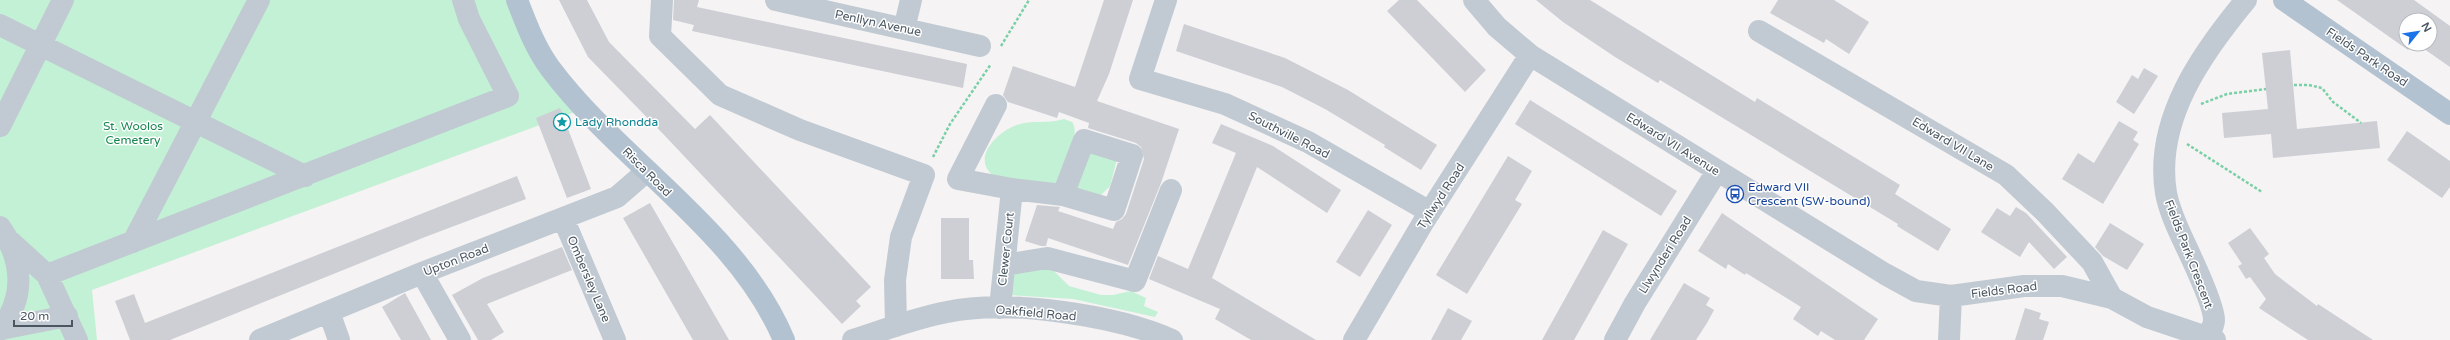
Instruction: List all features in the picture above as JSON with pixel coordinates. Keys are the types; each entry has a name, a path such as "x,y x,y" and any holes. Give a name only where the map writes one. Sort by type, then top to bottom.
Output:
{"main road":[{"name":"Risca Road","path":"517,0 531,37 549,67 583,109 647,171 730,256 758,292 784,340"},
{"name":"Fields Park Road","path":"2284,0 2450,114"}],"street":[{"path":"0,126 63,0"},
{"path":"133,242 197,121 258,0"},
{"path":"47,275 508,96 472,26 463,0"},
{"path":"662,0 660,36 720,95 800,130 924,175 901,237 895,280 896,326"},
{"name":"Penllyn Avenue","path":"776,0 904,28 991,51"},
{"path":"904,28 911,0"},
{"name":"Southville Road","path":"1166,0 1140,79 1225,104 1308,142 1430,212"},
{"name":"Edward VII Avenue","path":"1474,0 1497,27 1530,55 1717,171 1909,287 1916,291 1951,296"},
{"name":"Fields Park Crescent","path":"2212,339 2214,320 2200,275 2176,224 2166,193 2164,159 2169,133 2177,109 2213,39 2246,0"},
{"path":"0,25 197,121 305,176"},
{"name":"Edward VII Lane","path":"1759,31 2006,175 2045,212 2092,262 2112,298"},
{"name":"Tyllwyd Road","path":"1354,340 1430,212 1530,55"},
{"path":"996,105 958,179 1012,189 1063,195"},
{"name":"Upton Road","path":"260,340 422,273 617,197 647,171"},
{"name":"Llwynderi Road","path":"1615,340 1635,303 1717,171"},
{"name":"Clewer Court","path":"1000,308 1012,189"},
{"path":"1005,265 1029,259 1047,258 1135,281 1171,190"},
{"name":"Ombersley Lane","path":"563,218 615,340"},
{"path":"6,234 47,275 77,340"},
{"path":"0,329 8,319 18,291 18,271 6,234"},
{"path":"422,273 460,340"},
{"name":"Fields Road","path":"1951,296 2024,286 2062,286 2112,298 2147,317 2212,339"},
{"path":"1949,340 1951,296"},
{"name":"Oakfield Road","path":"853,340 896,326 948,312 1000,308 1069,314 1110,321 1147,329 1172,340"},
{"path":"329,312 338,340"},
{"path":"0,329 67,316"}],"path":[{"path":"924,175 950,124 991,51 1028,0"},
{"path":"2294,85 2309,85 2322,88 2333,102 2361,123"},
{"path":"2177,109 2208,103 2226,94 2266,89"},
{"path":"2169,133 2262,192"}],"green space":[{"name":"St. Woolos Cemetery","path":"0,0 517,0 583,109 92,290 97,340 0,340"},
{"path":"1064,119 1072,122 1075,134 1068,162 1057,183 1021,184 1006,182 992,174 986,168 986,153 995,139 1002,133 1010,128 1024,123 1050,122"},
{"path":"1085,150 1117,159 1110,186 1100,196 1077,192 1083,153"},
{"path":"1019,266 1053,270 1069,286 1101,295 1113,295 1131,291 1146,298 1144,306 1158,312 1155,317 1073,299 1010,295 1006,282"}],"building":[{"path":"559,0 587,0 609,42 695,129 710,115 871,287 856,301 861,306 842,324 667,138 588,57"},
{"path":"674,0 699,0 697,7 967,64 963,88 692,31 694,25 673,20"},
{"path":"1104,0 1133,0 1109,74 1097,101 1179,129 1161,183 1128,265 1048,238 1046,246 1025,241 1037,205 1060,207 1058,211 1113,229 1116,222 1122,219 1126,214 1144,159 1141,147 1136,143 1088,128 1089,123 1059,112 1057,118 1008,102 1003,95 1013,66 1075,87"},
{"path":"1399,0 1417,0 1486,70 1465,92 1387,11"},
{"path":"1536,0 1590,0 1755,102 1757,98 1900,185 1895,194 1951,229 1938,251 1897,226 1898,224 1660,80 1658,83 1615,57 1563,22"},
{"path":"1778,0 1834,0 1869,22 1849,54 1826,39 1824,43 1770,13"},
{"path":"2337,0 2414,0 2431,12 2398,12 2398,43"},
{"path":"2438,17 2450,26 2450,67 2428,52 2438,52"},
{"path":"1184,24 1285,58 1348,90 1437,145 1421,170 1384,147 1385,145 1325,109 1282,87 1176,51"},
{"path":"2290,50 2297,129 2377,121 2380,148 2273,158 2271,134 2224,138 2222,113 2268,109 2262,53"},
{"path":"2144,68 2158,76 2134,114 2116,102 2132,75 2138,79"},
{"path":"1530,100 1677,191 1661,216 1515,124"},
{"path":"560,108 591,189 567,198 536,118"},
{"path":"2119,121 2138,132 2133,140 2139,144 2103,204 2062,179 2078,153 2094,163"},
{"path":"1221,124 1273,146 1341,190 1327,213 1257,167 1212,278 1316,340 1251,340 1215,319 1220,309 1149,279 1158,256 1188,269 1236,153 1212,143"},
{"path":"2407,131 2450,161 2450,187 2442,198 2387,160"},
{"path":"1508,156 1532,171 1515,200 1522,204 1467,294 1436,275"},
{"path":"517,176 526,199 425,237 170,340 130,340 115,301 134,294 145,323"},
{"path":"650,203 729,340 693,340 623,218"},
{"path":"2016,207 2026,213 2067,257 2054,269 2029,242 2020,257 1981,232 1997,208 2010,216"},
{"path":"1368,210 1392,225 1360,277 1336,262"},
{"path":"1722,213 1878,319 1864,340 1835,340 1821,331 1818,336 1793,319 1801,307 1746,273 1745,275 1728,264 1726,269 1698,251"},
{"path":"941,218 969,218 969,260 973,260 974,279 941,279"},
{"path":"2110,223 2144,244 2127,270 2103,256 2095,247"},
{"path":"2250,228 2269,254 2264,258 2275,274 2317,306 2318,304 2373,340 2308,340 2259,308 2266,299 2250,277 2246,279 2238,266 2242,264 2228,243"},
{"path":"1603,230 1628,244 1574,340 1542,340"},
{"path":"562,247 572,270 487,304 504,332 491,340 478,340 452,295 483,278"},
{"path":"1684,283 1710,298 1706,305 1714,310 1707,323 1696,340 1650,340"},
{"path":"405,293 431,340 401,340 382,307"},
{"path":"1448,308 1472,321 1461,340 1431,340"},
{"path":"2025,308 2041,313 2039,319 2049,322 2043,340 2015,340"}],"place":[{"name":"Lady Rhondda","path":"562,122"},
{"name":"Edward VII Crescent (SW-bound)","path":"1735,194"}]}
